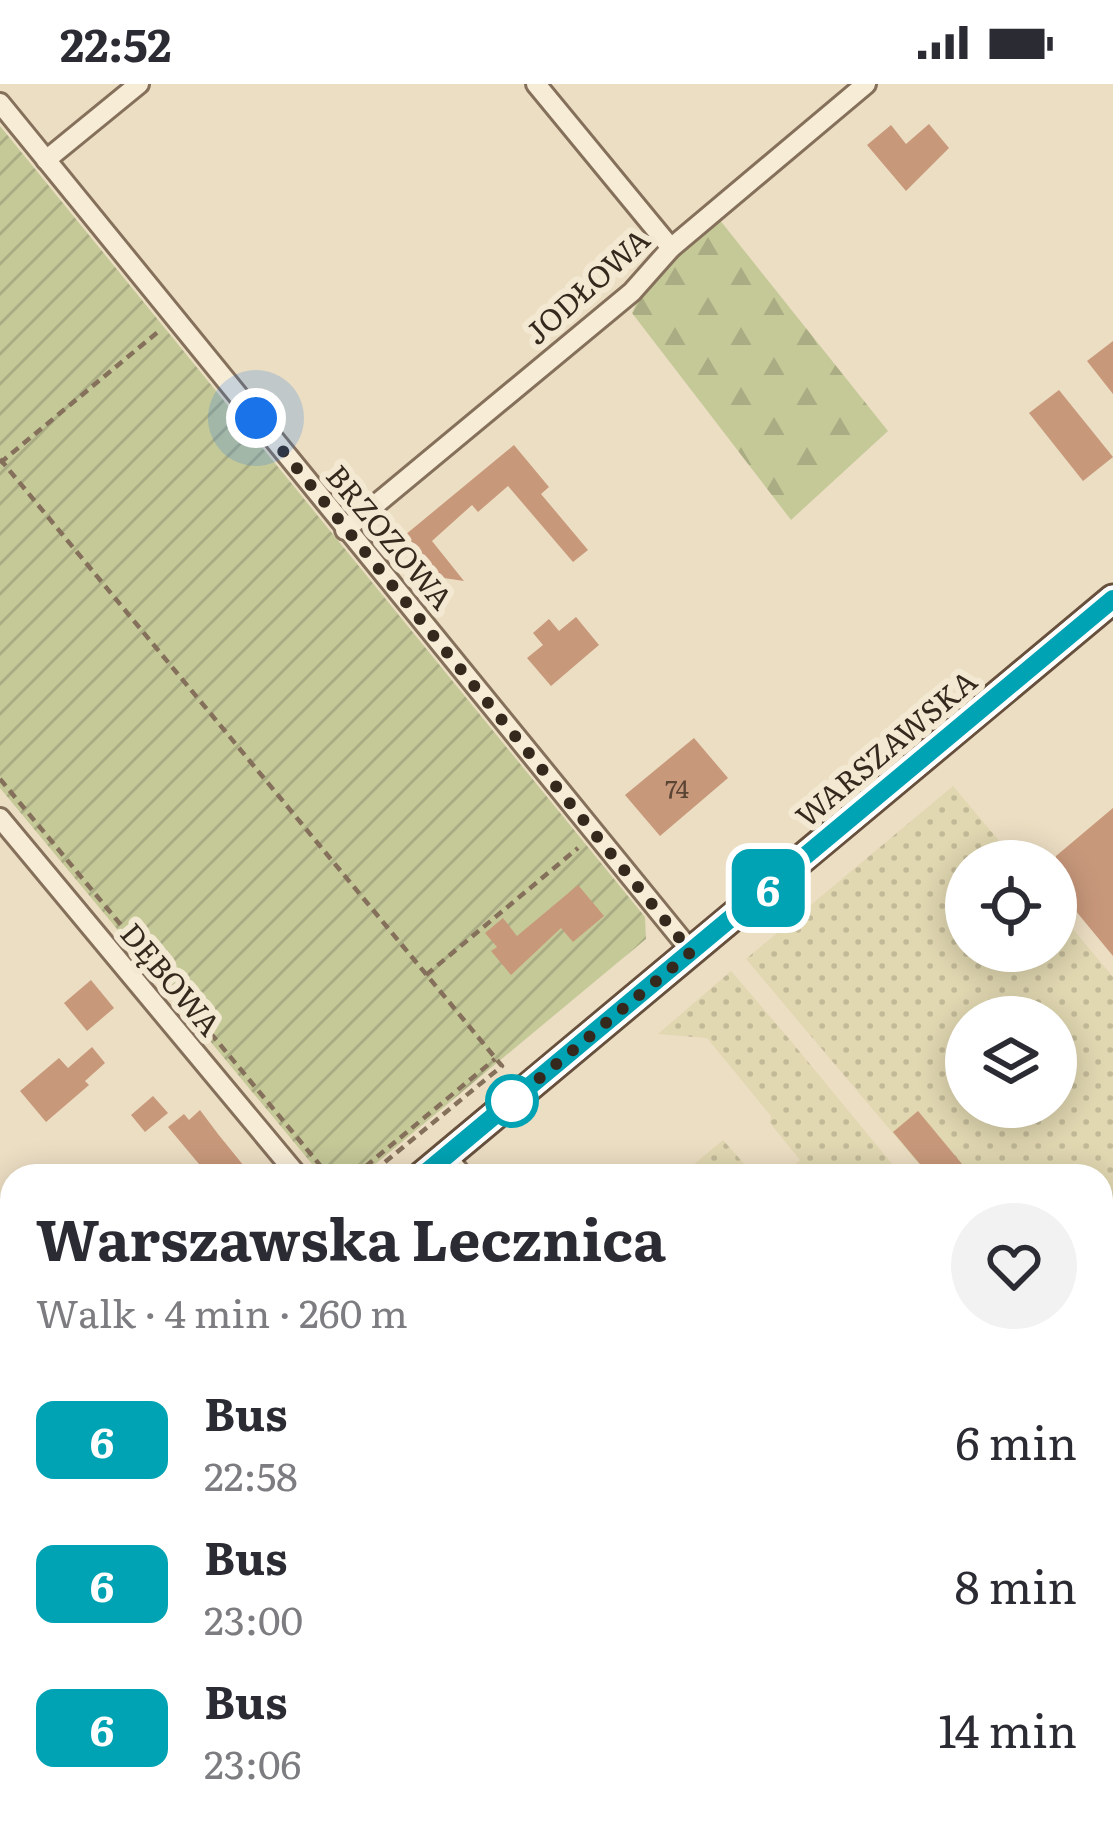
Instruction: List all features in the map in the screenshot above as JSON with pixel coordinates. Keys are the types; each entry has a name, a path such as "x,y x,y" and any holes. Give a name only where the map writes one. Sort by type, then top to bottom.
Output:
{"main road":[{"name":"WARSZAWSKA","path":"457,1164 691,952 1113,599"}],"street":[{"path":"46,160 139,84"},
{"path":"536,84 671,248"},
{"name":"JODŁOWA","path":"345,530 632,292 671,248 866,84"},
{"name":"BRZOZOWA","path":"0,103 691,952"},
{"name":"DĘBOWA","path":"0,818 288,1164"}],"path":[{"path":"159,331 1,461 502,1066 383,1164"},
{"path":"0,779 318,1164"},
{"path":"426,975 580,846"},
{"path":"368,1164 495,1059"}],"shaded area":[{"path":"953,786 998,840 945,840 945,972 1077,972 1077,934 1113,977 1113,1164 919,1164 746,959"},
{"path":"731,971 892,1164 796,1164 800,1160 770,1123 771,1116 707,1038 658,1034"},
{"path":"723,1140 744,1164 694,1164"}],"green space":[{"path":"0,126 645,917 646,939 375,1164 312,1164 0,788"},
{"path":"719,219 888,431 791,520 632,313 652,269"}],"building":[{"path":"929,124 949,148 906,191 867,145 891,125 906,144"},
{"path":"1113,341 1113,394 1087,361"},
{"path":"1059,390 1113,457 1083,481 1029,413"},
{"path":"514,445 549,487 541,494 588,550 573,562 508,486 478,512 472,505 432,541 464,581 444,578 435,585 399,540"},
{"path":"576,617 599,645 551,686 527,658 543,645 533,633 549,619 559,631"},
{"path":"694,738 728,778 660,836 625,795"},
{"path":"1113,808 1113,956 1077,912 1075,840"},
{"path":"578,885 604,916 573,942 561,928 511,975 491,951 497,947 485,933 503,918 517,936"},
{"path":"91,980 114,1008 87,1031 64,1003"},
{"path":"92,1047 105,1063 85,1081 89,1085 46,1122 20,1091 59,1058 68,1068"},
{"path":"153,1096 168,1113 145,1132 131,1115"},
{"path":"200,1110 243,1164 199,1164 168,1127 184,1114 189,1120"},
{"path":"918,1111 962,1164 920,1164 893,1132"}],"bus line":[{"name":"6","path":"436,1164 1113,599"}],"route":[{"path":"256,418 691,952 512,1101"}]}
